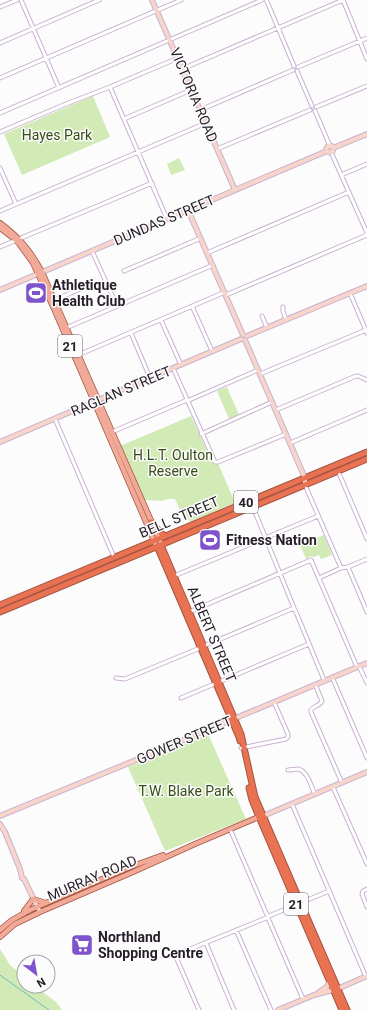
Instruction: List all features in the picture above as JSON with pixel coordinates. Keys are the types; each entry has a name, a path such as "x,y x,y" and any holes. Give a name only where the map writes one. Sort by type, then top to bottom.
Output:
{"highway":[{"name":"BELL STREET","path":"0,605 366,453"},
{"name":"BELL STREET","path":"0,612 367,459"},
{"path":"151,522 164,536"},
{"path":"186,527 197,530"},
{"name":"ALBERT STREET","path":"159,545 233,719 243,748 252,800 279,858 296,904 315,942 342,1010"},
{"path":"83,570 86,576"},
{"name":"ALBERT STREET","path":"169,571 174,576 187,612"},
{"path":"9,601 11,607"},
{"name":"ALBERT STREET","path":"315,942 329,980 347,1010"}],"main road":[{"name":"21","path":"0,223 17,239 40,273"},
{"name":"21","path":"0,228 17,239"},
{"name":"ALBERT STREET","path":"40,273 159,545"},
{"name":"ALBERT STREET","path":"52,301 78,355 96,401"},
{"name":"ALBERT STREET","path":"106,425 112,432 115,444"},
{"name":"ALBERT STREET","path":"145,514 151,522 156,539"},
{"name":"MURRAY ROAD","path":"0,930 12,920 46,903 132,870 261,817"},
{"name":"MURRAY ROAD","path":"0,936 15,924 132,870"},
{"path":"19,916 27,909 33,899 46,903"}],"street":[{"path":"0,7 16,0"},
{"path":"21,0 59,88"},
{"path":"0,43 99,0"},
{"name":"VICTORIA ROAD","path":"152,0 235,190"},
{"path":"0,78 181,0"},
{"path":"0,113 262,0"},
{"path":"182,69 343,0 367,59"},
{"path":"78,355 367,234 364,221 341,175 267,1"},
{"path":"200,110 295,69 296,65 298,67 367,38"},
{"path":"0,132 178,58"},
{"path":"217,149 367,86"},
{"path":"110,87 167,219"},
{"path":"124,119 192,90"},
{"path":"0,211 206,123"},
{"name":"DUNDAS STREET","path":"0,290 367,134"},
{"path":"341,175 367,164"},
{"path":"0,168 16,204"},
{"path":"0,246 152,183"},
{"path":"207,253 349,192"},
{"path":"188,210 276,410 305,478 305,485 341,568"},
{"path":"124,271 201,238"},
{"path":"92,251 117,306"},
{"path":"66,328 213,265"},
{"name":"RAGLAN STREET","path":"0,442 367,286"},
{"path":"52,301 86,287"},
{"path":"112,432 259,372 366,331 350,293"},
{"path":"192,306 212,352"},
{"path":"283,307 282,311 286,320"},
{"path":"262,316 267,328"},
{"path":"161,320 181,365"},
{"path":"130,333 150,378"},
{"path":"173,368 201,434 215,462 286,434"},
{"path":"276,410 356,376 367,380"},
{"path":"201,434 272,402"},
{"path":"290,443 367,410"},
{"path":"55,419 114,557"},
{"path":"338,471 367,538"},
{"path":"253,506 293,608 324,680"},
{"path":"174,576 318,516"},
{"path":"319,578 341,568 348,567 367,559"},
{"path":"187,612 311,560 367,683"},
{"path":"348,567 367,612"},
{"path":"116,678 125,678 293,608"},
{"path":"181,698 309,644"},
{"name":"GOWER STREET","path":"0,816 367,663"},
{"path":"332,677 367,758"},
{"path":"315,684 322,701 320,704 312,708 311,712 342,783"},
{"path":"243,748 286,739 288,737 274,702"},
{"path":"288,770 298,769 306,774 315,794"},
{"name":"MURRAY ROAD","path":"261,817 367,772"},
{"path":"334,786 367,864"},
{"path":"278,1010 314,995 335,990 366,976 292,804"},
{"path":"0,816 0,821"},
{"path":"0,824 5,832 21,872 21,877 24,879 40,912"},
{"path":"230,829 303,999"},
{"path":"363,855 367,853"},
{"path":"367,889 363,891 362,894 367,907"},
{"path":"199,1010 176,957 178,954 329,891"},
{"path":"236,930 270,1010"},
{"path":"206,943 234,1010"},
{"path":"314,995 328,986 329,980"}],"green space":[{"name":"Hayes Park","path":"93,96 110,137 22,175 4,134"},
{"path":"179,158 185,170 171,175 167,164"},
{"path":"227,387 239,415 229,419 217,391"},
{"name":"H.L.T. Oulton Reserve","path":"191,416 211,460 213,463 218,463 235,503 190,522 187,516 181,512 175,499 162,501 144,500 120,446"},
{"path":"299,483 301,484 199,527 163,539"},
{"path":"324,535 332,555 321,559 319,555 314,557 310,556 307,561 300,545"},
{"path":"81,574 81,576 13,604 11,602"},
{"name":"T.W. Blake Park","path":"208,734 246,819 165,851 128,767"},
{"path":"0,949 10,965 16,970 16,994 46,994 56,1002 62,1010 0,1010"}],"waterway":[{"path":"0,975 49,1010"}],"place":[{"name":"Athletique Health Club","path":"36,293"},
{"name":"Fitness Nation","path":"210,540"},
{"name":"Northland Shopping Centre","path":"82,945"}]}
